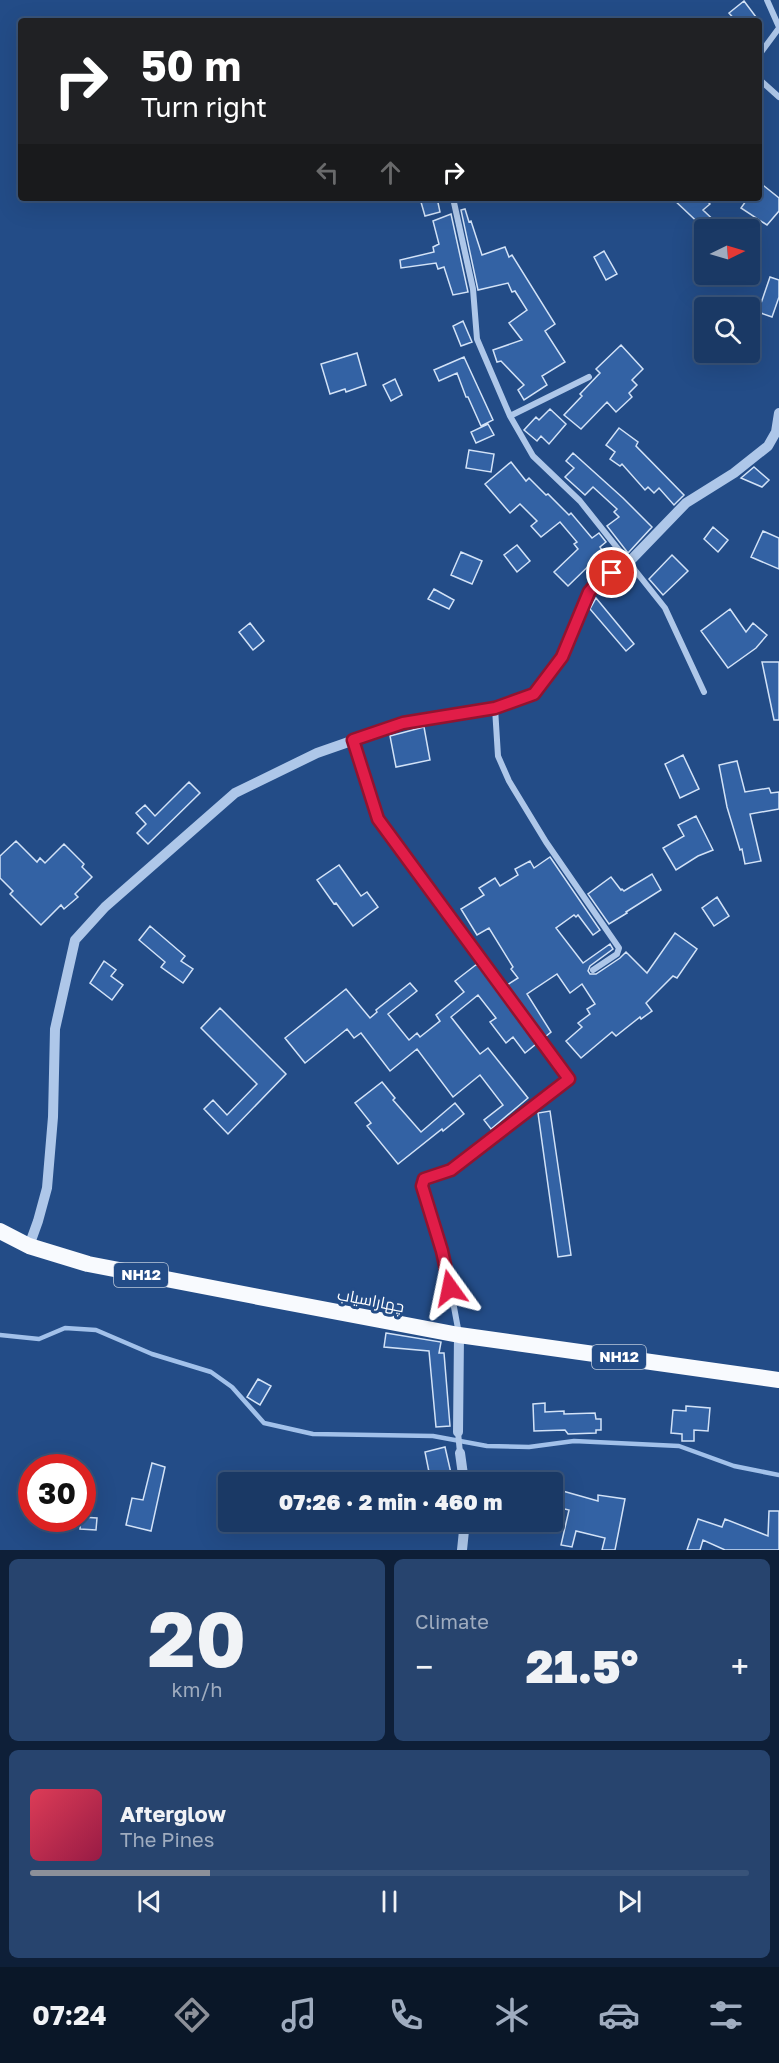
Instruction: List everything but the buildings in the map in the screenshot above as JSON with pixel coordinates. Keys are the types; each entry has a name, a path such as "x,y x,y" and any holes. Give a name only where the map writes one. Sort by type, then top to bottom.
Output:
{"highway":[{"name":"چهاراسیاب","path":"0,1231 29,1246 88,1264 459,1335 779,1380"}],"street":[{"path":"762,52 779,28 767,0"},
{"path":"762,82 779,97"},
{"path":"454,201 473,289 477,339 510,416 533,456 580,501 665,608 704,692"},
{"path":"510,416 589,377"},
{"path":"29,1246 47,1188 55,1029 75,940 105,908 235,793 317,753 403,723 495,708 534,694 562,657 589,592 595,585 629,562 686,503 734,473 768,446 776,432 779,413"},
{"path":"495,708 498,756 509,782 546,842 619,948 617,954 593,970"},
{"path":"353,740 378,819 569,1079 451,1170 424,1179 422,1186 446,1264 459,1335 458,1432 463,1472"},
{"path":"462,1550 464,1532"}],"waterway":[{"path":"0,1335 39,1339 65,1328 96,1330 152,1354 211,1372 232,1387 264,1423 313,1434 433,1436 487,1446 529,1447 574,1441 679,1446 734,1466 779,1475"}],"route":[{"path":"450,1288 446,1264 422,1186 424,1179 451,1170 569,1079 378,819 353,740 403,723 495,708 534,694 562,657 589,592 612,573"}]}
